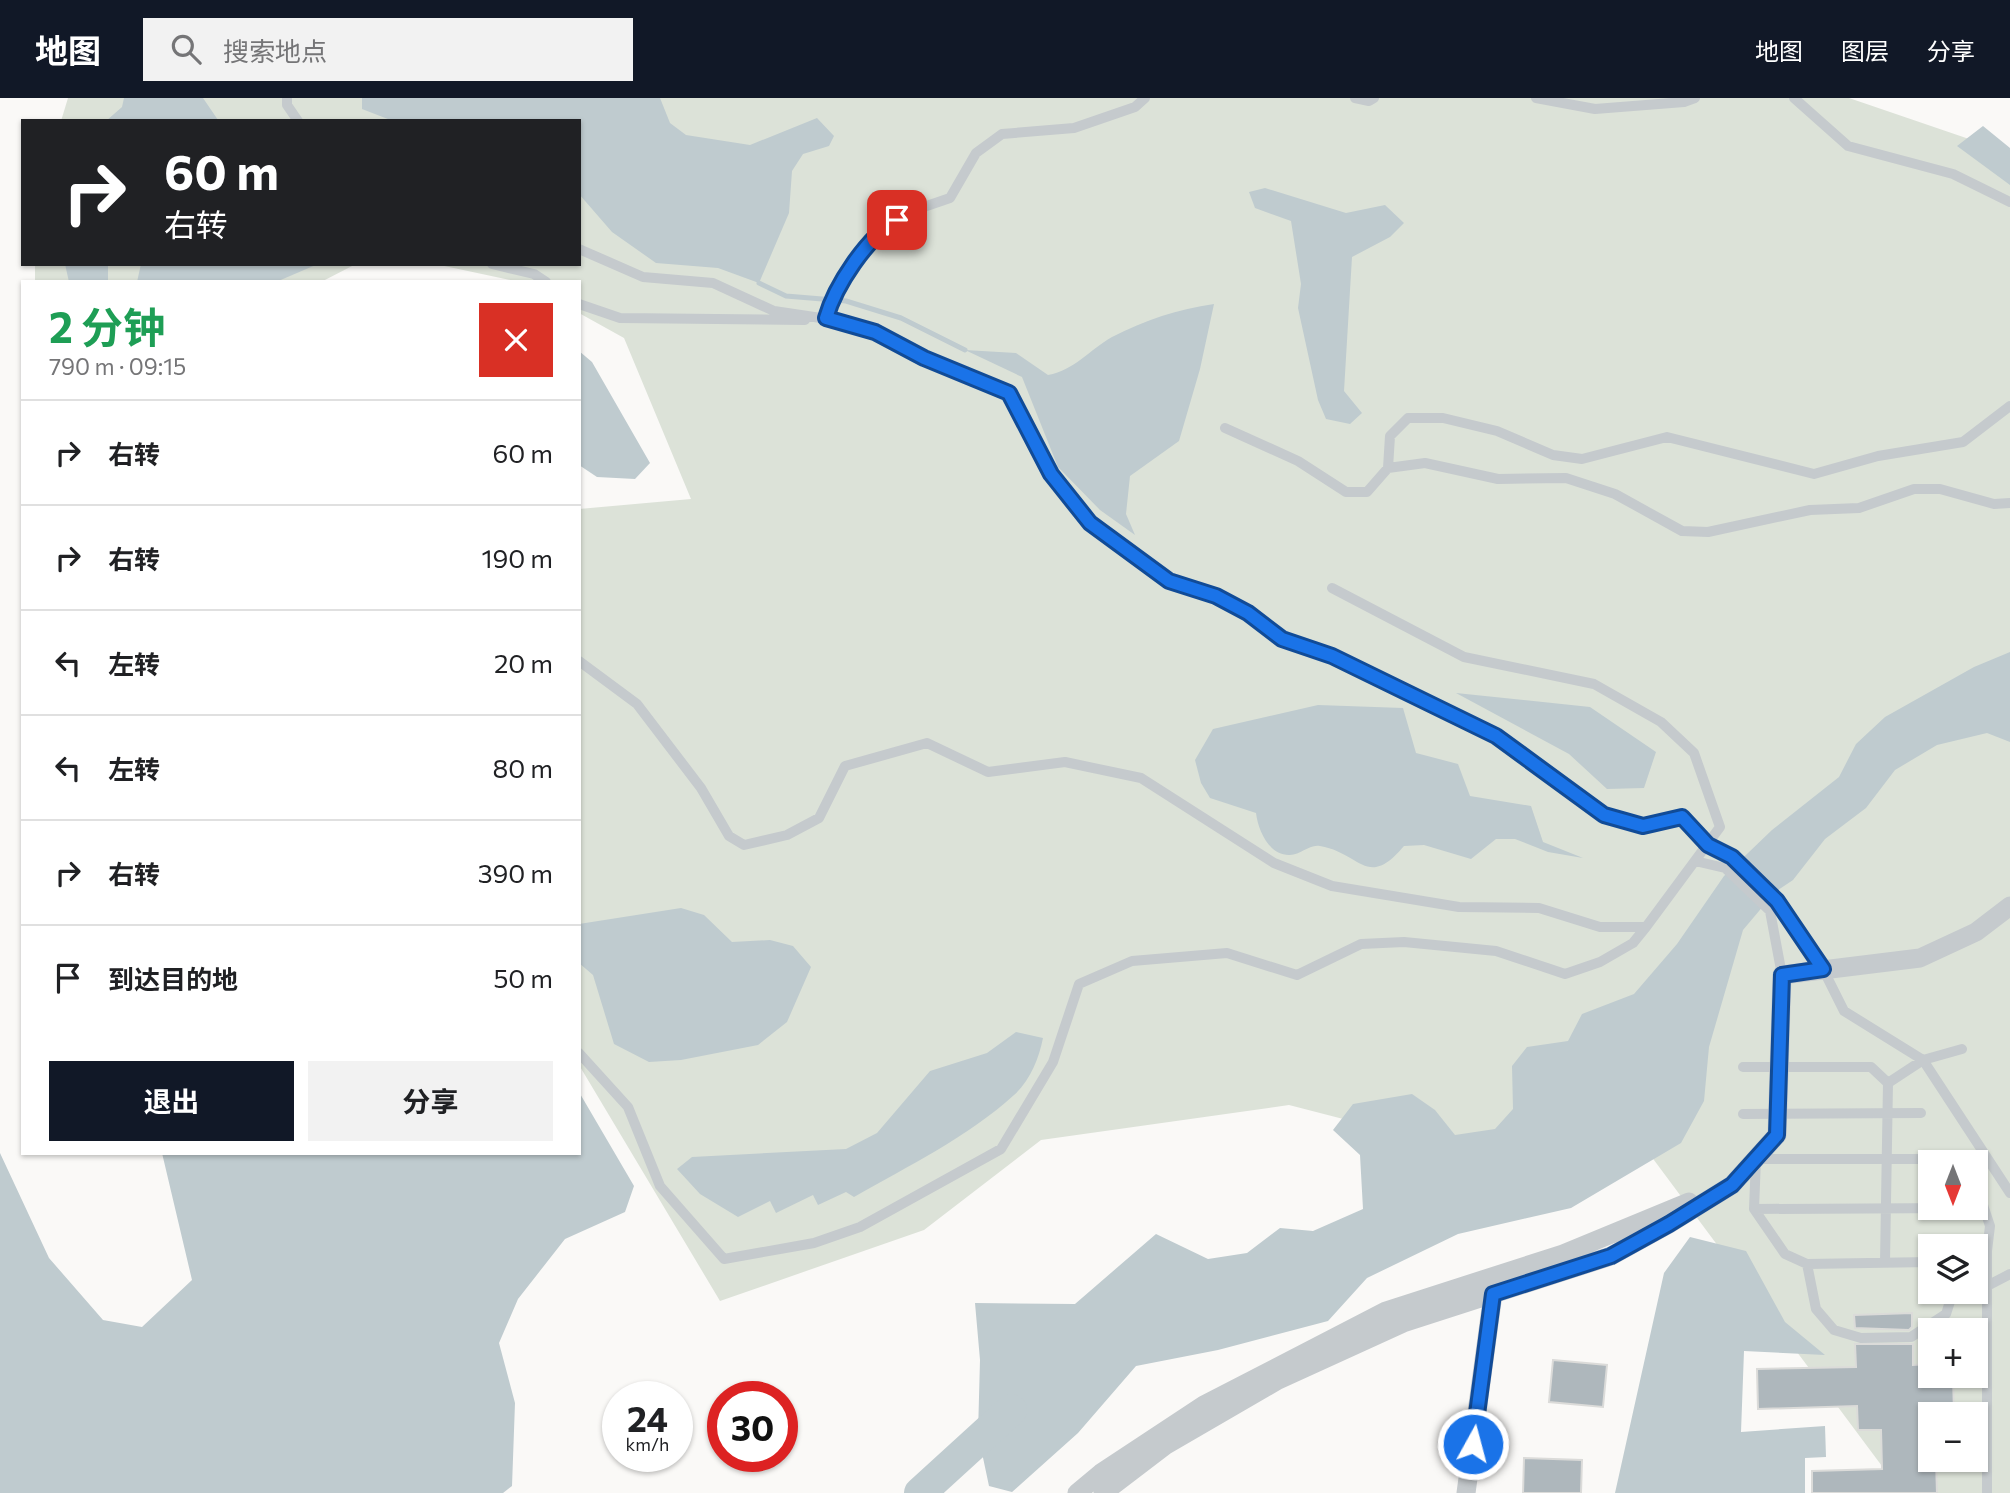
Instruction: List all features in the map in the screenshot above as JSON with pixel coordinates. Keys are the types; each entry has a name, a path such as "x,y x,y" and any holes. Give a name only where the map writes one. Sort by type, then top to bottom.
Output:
{"street":[{"path":"1077,1493 1101,1473 1204,1405 1288,1359 1386,1311 1611,1256 1732,1185 1777,1135 1782,975 1920,958 1976,932 2010,906"},
{"path":"1102,1493 1166,1445 1278,1380 1488,1286"},
{"path":"1466,1493 1488,1286"}],"lane":[{"path":"287,98 287,105 297,119"},
{"path":"826,318 832,296 881,229 912,211 950,198 976,153 993,141 1002,135 1074,128 1135,107 1144,98"},
{"path":"1354,98 1368,101 1374,98"},
{"path":"1536,98 1595,109 1685,102 1695,98"},
{"path":"1794,98 1848,146 1953,174 2010,202"},
{"path":"581,250 643,277 713,283 774,311 826,318 875,332 924,358 1009,393 1051,474 1090,523 1169,581 1216,596 1248,613 1282,639 1332,656 1496,736 1604,815 1643,826 1682,817 1708,845 1732,857 1777,901 1823,969 1844,1011 1923,1060 2010,1193"},
{"path":"500,266 534,274 543,280"},
{"path":"581,305 620,318 777,321 826,318"},
{"path":"1225,428 1298,461 1346,492 1367,492 1388,468 1390,436 1408,418 1443,418 1497,431 1553,455 1582,459 1667,437 1814,474 1878,456 1963,442 2010,406"},
{"path":"1388,468 1425,463 1499,479 1566,478 1615,494 1682,531 1708,532 1810,510 1859,508 1914,489 1940,489 1994,504 2010,503"},
{"path":"581,1055 628,1107 660,1186 724,1259 814,1242 860,1227 1001,1149 1053,1062 1079,984 1132,961 1227,953 1297,975 1361,944 1404,942 1496,951 1564,974 1600,962 1633,943 1720,827 1694,752 1661,722 1594,684 1464,657 1332,588"},
{"path":"581,662 637,704 701,788 729,836 744,845 787,835 819,818 845,766 927,744 988,772 1065,762 1141,778 1274,863 1332,886 1459,907 1539,908 1600,926 1646,926"},
{"path":"1695,861 1725,868 1770,911 1782,975"},
{"path":"1888,1083 1923,1060 1962,1049"},
{"path":"1743,1067 1871,1067 1888,1083"},
{"path":"1885,1262 1888,1083"},
{"path":"1743,1114 1921,1113"},
{"path":"1918,1159 1756,1159 1754,1209 1785,1254 1807,1264 1918,1262"},
{"path":"1754,1209 1918,1209"},
{"path":"1987,1220 1990,1226 1988,1243"},
{"path":"1807,1264 1816,1309 1834,1330 1861,1338 1912,1337 1946,1314 1949,1304"},
{"path":"1988,1285 2010,1274"},
{"path":"1987,1304 1987,1492"}],"shaded area":[{"path":"68,98 1849,98 2010,153 2010,1493 1902,1493 1645,1148 1502,1160 1289,1105 1041,1140 924,1230 720,1301 581,1068 581,509 691,499 624,338 581,314 581,280 511,280 444,266 581,266 581,119 62,119"},
{"path":"124,98 203,98 217,119 108,119 122,107"},
{"path":"362,98 660,98 670,123 686,135 750,145 817,118 834,136 829,146 803,154 792,171 789,213 759,283 718,268 656,263 612,232 581,196 581,119 388,119 362,109"},
{"path":"1983,126 2010,148 2010,185 1957,146"},
{"path":"1265,188 1346,213 1385,205 1404,223 1390,237 1352,257 1344,391 1362,413 1350,424 1326,419 1318,400 1298,308 1301,284 1291,221 1255,208 1249,192"},
{"path":"35,266 352,266 325,280 35,280"},
{"path":"65,266 108,266 108,280 69,280"},
{"path":"141,266 313,266 281,280 137,280"},
{"path":"1214,304 1200,369 1179,441 1130,476 1126,514 1135,535 1100,510 1058,467 1022,377 965,350 1016,353 1048,375 1066,369 1112,337 1137,325 1175,312"},
{"path":"581,353 592,362 650,463 635,479 597,477 581,466"},
{"path":"2010,652 2010,742 1987,733 1937,745 1895,770 1866,808 1825,839 1793,880 1775,892 1743,930 1709,1047 1704,1101 1681,1143 1571,1208 1458,1234 1367,1278 1328,1321 1218,1350 1136,1366 1078,1433 1012,1492 989,1486 978,1434 980,1360 975,1303 1075,1304 1156,1234 1208,1259 1247,1253 1280,1228 1313,1231 1363,1209 1360,1155 1333,1130 1353,1104 1412,1094 1435,1110 1455,1135 1495,1129 1513,1109 1512,1066 1527,1047 1568,1041 1582,1014 1634,994 1677,944 1724,876 1772,830 1839,777 1856,744 1885,717 1974,667"},
{"path":"1456,693 1590,707 1656,752 1644,788 1607,789 1569,754"},
{"path":"1318,705 1403,708 1416,753 1458,764 1470,796 1531,806 1543,842 1583,858 1548,852 1515,839 1496,839 1471,859 1424,845 1404,846 1381,866 1372,867 1320,846 1294,855 1276,851 1262,834 1256,813 1210,798 1201,783 1195,760 1213,729"},
{"path":"681,908 704,915 732,942 770,940 793,946 811,967 787,1022 758,1045 681,1060 649,1062 614,1044 593,975 581,965 581,924"},
{"path":"1016,1032 1043,1038 1033,1069 1020,1089 957,1138 854,1197 846,1192 818,1205 813,1195 776,1213 770,1201 738,1217 700,1194 677,1169 692,1157 846,1149 877,1133 930,1071 987,1053"},
{"path":"581,1095 634,1186 625,1212 565,1239 518,1299 499,1343 515,1403 512,1486 503,1493 0,1493 0,1153 49,1258 103,1320 142,1327 192,1280 162,1155 581,1155"},
{"path":"1690,1237 1746,1251 1785,1322 1825,1355 1744,1351 1741,1432 1825,1426 1826,1457 1805,1458 1805,1493 1615,1493 1664,1273"}],"building":[{"path":"1912,1313 1912,1327 1909,1330 1855,1328 1854,1315"},
{"path":"1855,1344 1913,1344 1913,1365 1918,1365 1918,1388 1953,1388 1954,1402 1918,1402 1918,1472 1936,1472 1937,1493 1812,1493 1812,1471 1882,1469 1881,1430 1858,1430 1857,1406 1758,1409 1757,1369 1856,1367"},
{"path":"1553,1360 1607,1365 1603,1407 1549,1402"},
{"path":"1524,1458 1582,1460 1581,1493 1523,1493"}],"waterway":[{"path":"759,283 786,296 846,301 901,318 965,350"},
{"path":"920,1493 1011,1410"}],"route":[{"path":"897,220 881,229 832,296 826,318 875,332 924,358 1009,393 1051,474 1090,523 1169,581 1216,596 1248,613 1282,639 1332,656 1496,736 1604,815 1643,826 1682,817 1708,845 1732,857 1777,901 1823,969 1782,975 1777,1135 1732,1185 1611,1256 1493,1294 1473,1444"}]}
